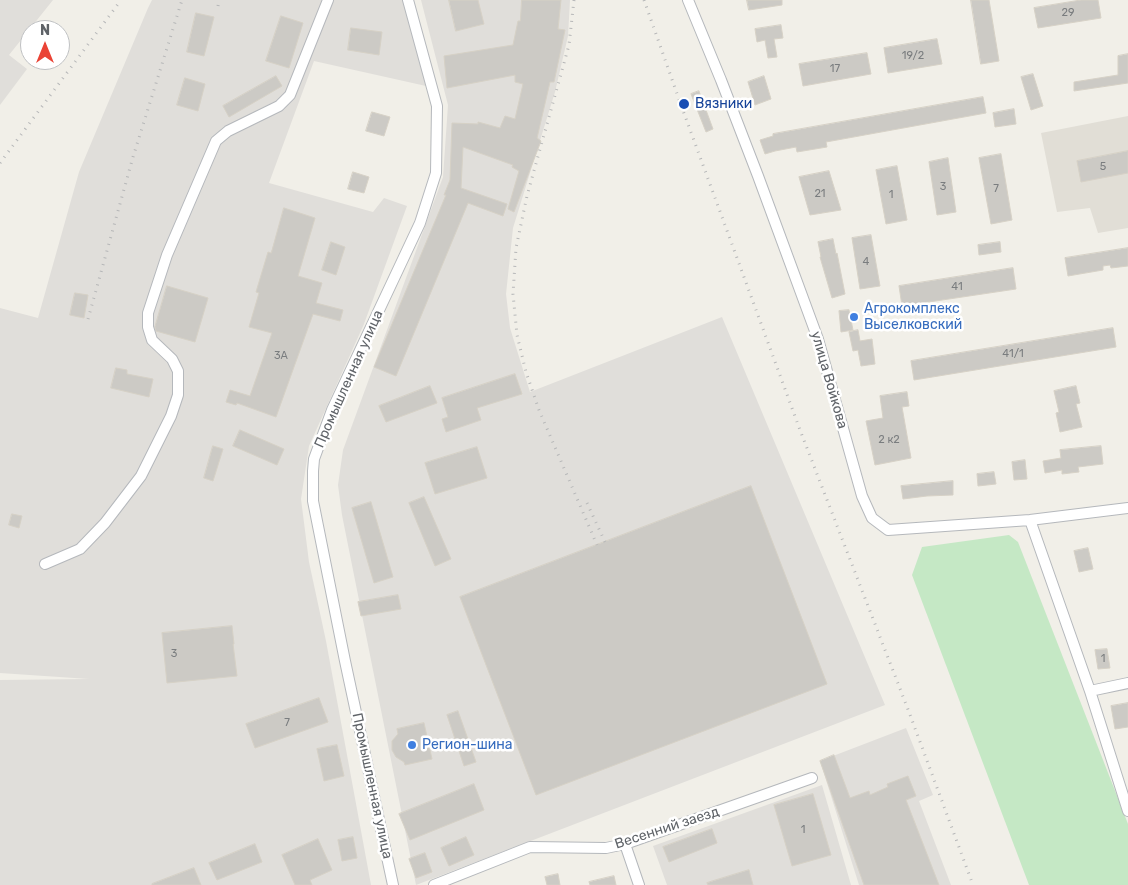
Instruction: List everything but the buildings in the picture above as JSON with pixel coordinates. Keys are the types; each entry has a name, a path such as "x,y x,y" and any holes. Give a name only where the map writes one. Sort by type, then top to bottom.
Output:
{"street":[{"path":"45,564 80,549 104,523 141,476 171,416 178,395 178,371 172,359 152,340 148,327 148,313 167,255 216,141 228,132 279,106 290,95 328,0"},
{"name":"Промышленная улица","path":"393,885 313,501 313,471 314,459 332,410 420,223 436,173 437,106 408,0"},
{"name":"улица Войкова","path":"688,0 724,86 818,339 862,496 872,518 888,530 1030,520 1128,508"},
{"path":"1030,520 1090,691 1128,811"},
{"path":"1090,691 1128,683"},
{"name":"Весенний заезд","path":"434,885 530,847 606,848 624,844 812,778"},
{"path":"624,844 638,885"}],"shaded area":[{"path":"0,0 53,0 37,20 20,20 20,41 9,55 20,64 20,70 26,70 0,105"},
{"path":"152,0 404,0 426,86 314,61 269,183 373,212 384,198 407,206 364,324 309,446 301,499 309,562 326,641 371,885 0,885 0,680 89,679 0,673 0,308 38,318 79,172"},
{"path":"421,0 570,0 568,36 555,92 513,228 506,294 510,328 530,392 722,317 885,705 416,885 342,515 338,485 343,450 443,177 448,105"},
{"path":"1128,116 1128,228 1098,233 1090,208 1057,212 1041,133"},
{"path":"906,728 933,795 919,801 951,885 859,885 820,761"},
{"path":"822,785 851,885 667,885 653,846"}],"green space":[{"path":"1009,535 1018,542 1128,824 1128,885 1029,885 912,575 922,547"}],"railway":[{"path":"0,163 121,0"},
{"path":"88,319 133,157 182,0"},
{"path":"218,6 219,0"},
{"path":"574,0 569,45 527,196 516,248 513,294 517,335 526,372 539,410 597,545"},
{"path":"644,0 800,430 909,712 973,885"},
{"path":"587,503 605,542"}],"place":[{"name":"Вязники","path":"684,104"},
{"name":"Агрокомплекс Выселковский","path":"854,317"},
{"name":"Регион-шина","path":"412,745"}]}
